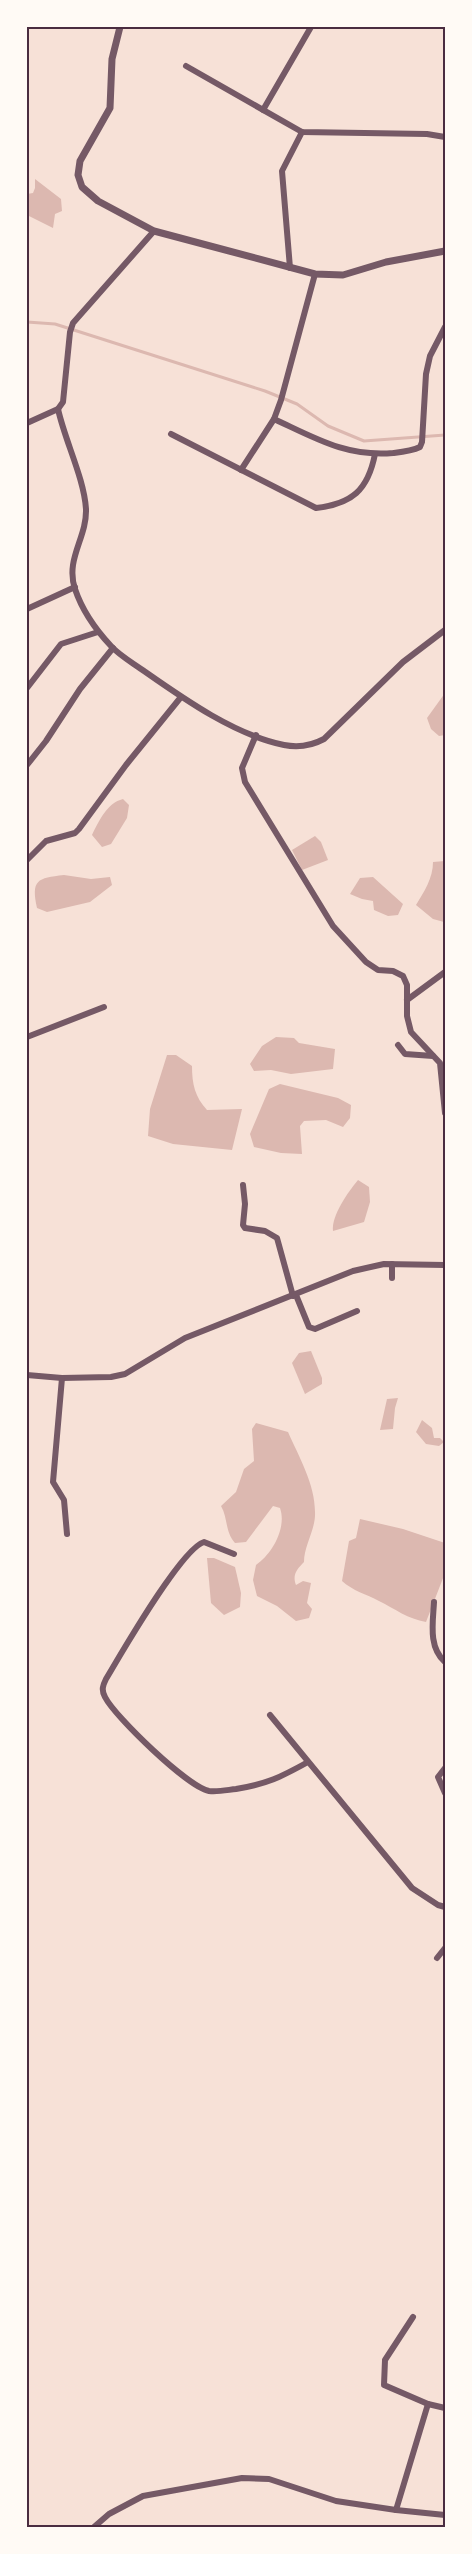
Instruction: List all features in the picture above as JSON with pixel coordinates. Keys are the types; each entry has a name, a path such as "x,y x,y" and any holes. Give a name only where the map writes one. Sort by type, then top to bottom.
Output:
{"street":[{"path":"120,27 112,59 110,108 80,161 78,175 82,187 98,201 154,231 315,274 343,275 387,262 445,251"},
{"path":"263,110 311,27"},
{"path":"186,66 302,132 416,134 445,137"},
{"path":"290,268 282,171 302,132"},
{"path":"27,423 58,409 63,402 70,332 73,323 154,231"},
{"path":"241,470 273,419 281,400 315,274"},
{"path":"273,419 336,448 354,453 375,454 416,449 422,442 426,374 430,356 445,327"},
{"path":"58,409 85,497 85,526 72,560 75,587 82,605 98,632 113,648 181,697 222,720 256,735 284,745 309,746 324,739 404,662 445,630"},
{"path":"171,434 316,508 343,502 364,486 372,471 375,454"},
{"path":"27,609 75,587"},
{"path":"27,688 61,644 98,632"},
{"path":"27,765 46,741 80,689 113,648"},
{"path":"27,860 40,845 80,829 126,765 181,697"},
{"path":"256,735 242,768 245,782 333,926 366,962 378,970 393,971 403,976 407,985 406,1016 411,1032 440,1063 445,1113"},
{"path":"407,1000 445,972"},
{"path":"27,1037 104,1006"},
{"path":"398,1045 405,1054 434,1056"},
{"path":"243,1185 245,1204 243,1226 265,1231 277,1238 294,1296 309,1327 315,1329 357,1311"},
{"path":"392,1264 392,1278"},
{"path":"27,1375 62,1378 111,1377 125,1374 185,1338 353,1271 370,1266 392,1264 445,1265"},
{"path":"62,1378 53,1482 64,1500 68,1534"},
{"path":"234,1554 204,1542 196,1547 163,1589 112,1669 104,1684 104,1695 118,1717 186,1778 206,1791 216,1792 271,1782 308,1762"},
{"path":"434,1602 435,1649 445,1662"},
{"path":"270,1715 412,1888 445,1907"},
{"path":"445,1768 438,1778 445,1793"},
{"path":"437,1958 445,1948"},
{"path":"413,2317 385,2360 383,2381 388,2388 428,2404 445,2408"},
{"path":"396,2511 428,2404"},
{"path":"94,2527 109,2514 143,2496 242,2478 269,2479 336,2501 396,2511 445,2515"}],"shaded area":[{"path":"35,179 61,199 62,211 55,214 53,228 27,215 27,194 33,193"},
{"path":"445,693 445,735 439,736 431,729 427,718"},
{"path":"123,799 129,805 127,818 111,844 102,847 92,835 108,808"},
{"path":"315,836 321,842 328,860 302,870 292,850"},
{"path":"445,861 444,922 433,919 416,905 430,879 433,862"},
{"path":"64,875 91,879 110,877 112,885 90,902 47,912 37,908 35,891 38,882 48,877"},
{"path":"373,877 403,904 398,915 388,916 374,910 373,901 350,894 360,878"},
{"path":"276,1037 294,1038 299,1043 335,1049 333,1069 291,1074 271,1070 254,1071 250,1064 262,1046"},
{"path":"167,1055 176,1055 192,1066 195,1090 207,1110 242,1109 232,1150 173,1144 148,1136 150,1109"},
{"path":"280,1084 338,1098 351,1105 350,1118 343,1127 326,1120 304,1121 300,1126 302,1154 281,1153 254,1147 250,1134 269,1089"},
{"path":"358,1180 369,1187 370,1202 364,1222 333,1231 337,1211"},
{"path":"311,1351 322,1378 322,1384 305,1394 292,1363 299,1353"},
{"path":"398,1398 393,1429 380,1430 387,1399"},
{"path":"422,1420 432,1428 434,1438 440,1438 444,1442 439,1446 426,1444 416,1432"},
{"path":"256,1423 288,1432 306,1471 312,1491 314,1525 304,1562 295,1575 296,1585 303,1581 311,1583 307,1603 312,1609 309,1618 296,1621 277,1606 257,1596 253,1580 256,1565 277,1540 282,1516 280,1508 273,1506 246,1542 235,1543 221,1506 236,1492 244,1469 254,1461 252,1429"},
{"path":"360,1519 403,1529 445,1543 445,1573 426,1622 413,1619 355,1590 342,1581 349,1541 356,1538"},
{"path":"207,1558 214,1558 235,1567 241,1593 240,1607 224,1615 211,1603"}],"waterway":[{"path":"27,322 55,324 265,391 297,404 328,426 364,441 445,435"}]}
